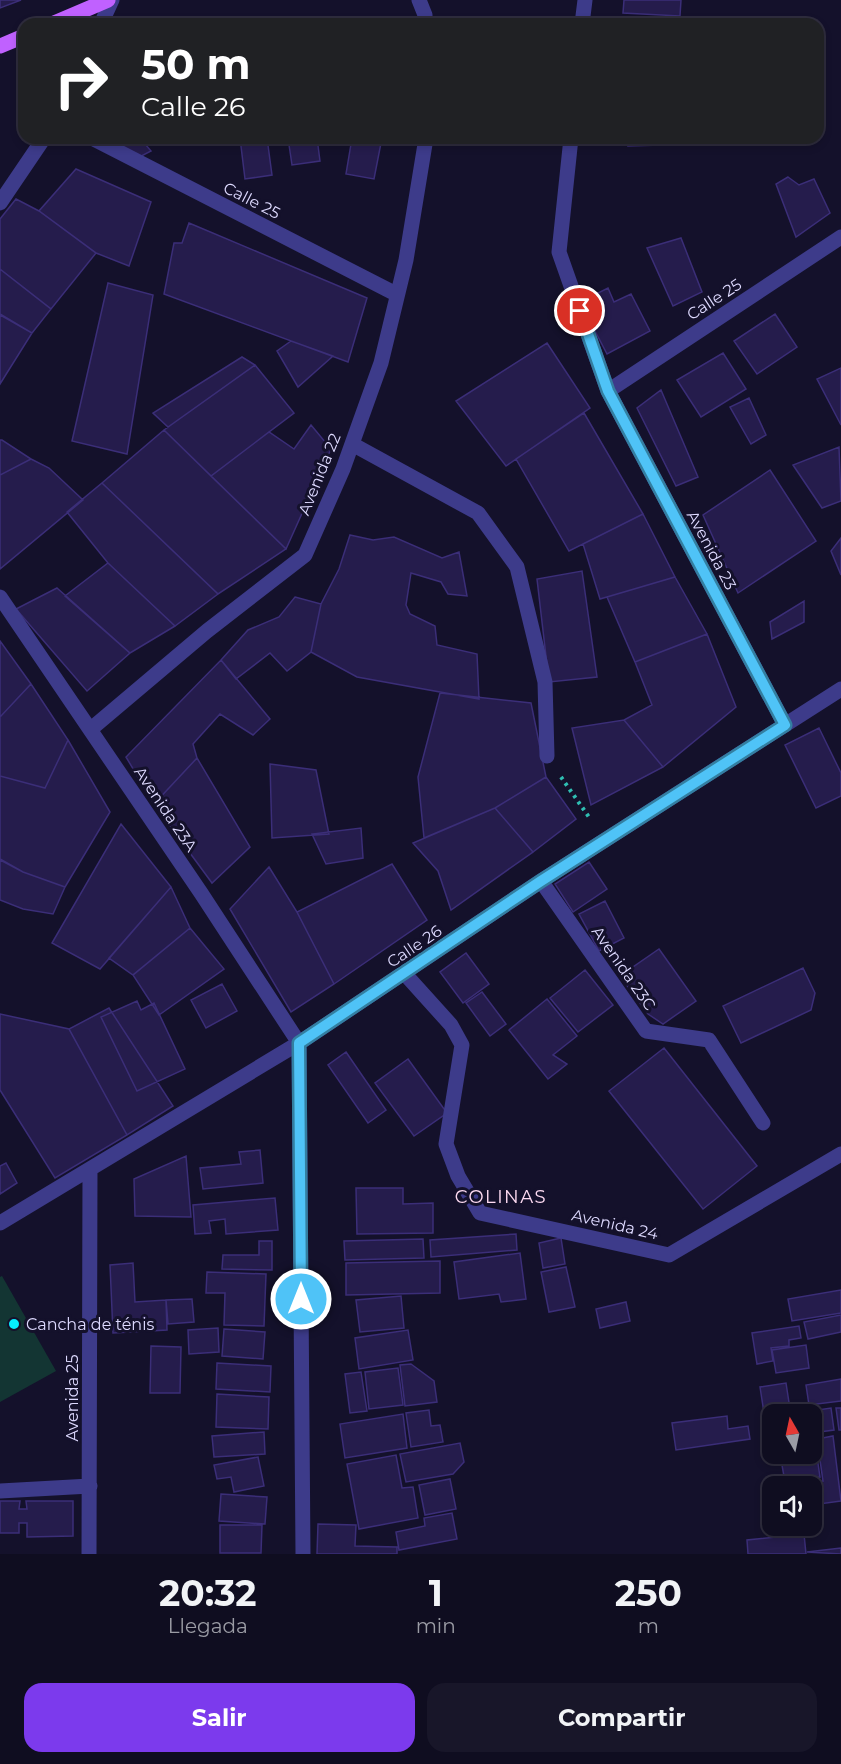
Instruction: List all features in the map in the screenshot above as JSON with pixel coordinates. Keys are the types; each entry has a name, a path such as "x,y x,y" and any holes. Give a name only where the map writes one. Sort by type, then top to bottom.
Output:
{"main road":[{"path":"66,18 110,0"},
{"path":"0,46 18,38"}],"street":[{"path":"103,18 110,0"},
{"path":"419,0 425,18"},
{"path":"583,18 585,0"},
{"path":"0,203 40,144"},
{"name":"Calle 25","path":"104,144 396,294"},
{"name":"Avenida 22","path":"91,729 207,631 305,555 352,444 381,363 406,260 425,144"},
{"path":"570,144 559,252 608,391"},
{"name":"Calle 25","path":"608,391 841,237"},
{"name":"Avenida 23","path":"608,391 785,725"},
{"path":"352,444 478,513 517,567 545,682 547,756"},
{"name":"Avenida 23A","path":"0,597 91,729 299,1043"},
{"name":"Calle 26","path":"0,1222 299,1043 541,881 841,689"},
{"name":"Avenida 23C","path":"541,881 646,1031 709,1040 763,1123"},
{"name":"Avenida 24","path":"405,974 451,1025 462,1045 446,1144 458,1176 480,1213 669,1255 841,1154"},
{"path":"299,1043 303,1554"},
{"name":"Avenida 25","path":"89,1554 90,1170"},
{"path":"0,1491 90,1486"}],"path":[{"path":"547,756 606,840"}],"green space":[{"name":"Cancha de ténis","path":"2,1276 56,1371 0,1402 0,1277"}],"building":[{"path":"0,0 21,0 0,8"},
{"path":"624,0 681,0 680,16 623,13"},
{"path":"101,144 145,144 151,151 130,162"},
{"path":"241,144 268,144 272,175 245,179"},
{"path":"289,144 318,144 320,161 292,165"},
{"path":"351,144 381,144 374,179 346,174"},
{"path":"628,144 661,144 661,145 628,146"},
{"path":"76,169 151,202 129,266 96,253 39,211"},
{"path":"788,177 799,185 814,179 830,213 796,237 776,184"},
{"path":"16,199 39,211 96,253 51,309 0,269 0,219"},
{"path":"189,223 367,298 348,362 164,294 174,243 182,243"},
{"path":"681,238 702,292 673,306 647,248"},
{"path":"0,269 51,309 32,333 0,315"},
{"path":"108,283 153,295 127,454 72,441"},
{"path":"608,288 614,302 631,294 650,331 607,354 580,302"},
{"path":"0,314 32,333 0,384"},
{"path":"775,314 797,347 757,374 734,341"},
{"path":"291,341 333,356 298,387 277,351"},
{"path":"547,343 590,408 506,466 456,401"},
{"path":"723,353 746,389 701,417 677,380"},
{"path":"242,357 255,365 168,427 153,413"},
{"path":"255,365 294,413 211,476 164,430"},
{"path":"841,368 841,425 817,379"},
{"path":"661,390 698,477 676,486 637,408"},
{"path":"749,398 766,435 751,444 730,407"},
{"path":"584,413 643,514 569,551 516,459"},
{"path":"311,425 331,449 286,549 211,476 269,432 294,449"},
{"path":"164,430 286,549 218,594 102,483"},
{"path":"0,440 2,440 31,459 0,475"},
{"path":"839,447 841,501 822,508 793,465"},
{"path":"31,459 49,468 83,500 0,569 0,475"},
{"path":"770,470 816,541 738,593 703,515"},
{"path":"102,483 218,594 175,626 108,563 67,512"},
{"path":"643,514 675,577 600,599 583,544"},
{"path":"350,535 373,540 394,537 442,558 459,552 467,596 448,594 441,582 411,573 406,605 410,614 435,626 437,645 477,654 479,699 357,677 311,652 321,604 339,569"},
{"path":"841,538 841,575 831,551"},
{"path":"108,563 175,626 130,653 65,596"},
{"path":"582,571 597,677 549,682 537,579"},
{"path":"675,577 707,634 635,662 607,597"},
{"path":"57,588 130,653 87,691 16,609"},
{"path":"295,597 321,604 311,652 287,671 270,653 236,679 221,660 248,630 279,617"},
{"path":"804,601 804,622 772,639 770,622"},
{"path":"707,634 736,707 663,767 624,720 652,705 635,662"},
{"path":"0,641 31,684 0,717"},
{"path":"221,660 270,719 253,735 220,714 193,744 197,758 154,804 126,757"},
{"path":"31,684 68,740 45,788 0,776 0,717"},
{"path":"440,693 531,703 546,777 495,808 424,838 418,777"},
{"path":"624,720 663,767 591,805 572,728"},
{"path":"819,728 841,773 841,796 816,808 785,745"},
{"path":"68,740 110,812 65,887 23,872 0,860 0,776 45,788"},
{"path":"197,758 250,847 212,883 154,804"},
{"path":"270,764 316,770 329,834 272,838"},
{"path":"546,777 576,819 533,852 495,808"},
{"path":"495,808 533,852 451,910 438,871 413,843"},
{"path":"121,824 171,887 100,969 52,943"},
{"path":"361,828 363,858 326,864 312,834"},
{"path":"0,859 23,872 65,887 53,914 23,909 0,900"},
{"path":"589,862 607,889 573,912 555,884"},
{"path":"392,864 427,920 334,984 297,912"},
{"path":"269,867 297,912 334,984 291,1012 230,909"},
{"path":"171,887 190,928 133,975 109,958"},
{"path":"605,901 624,938 599,951 579,914"},
{"path":"190,928 224,969 159,1015 133,975"},
{"path":"659,949 696,1001 663,1024 648,1014 620,976"},
{"path":"466,953 489,984 463,1003 440,972"},
{"path":"803,968 815,993 811,1010 741,1043 723,1006"},
{"path":"585,970 613,1005 578,1032 550,998"},
{"path":"222,984 237,1011 206,1028 191,1000"},
{"path":"482,992 506,1024 490,1036 466,1003"},
{"path":"547,999 577,1036 553,1055 567,1064 548,1079 509,1030"},
{"path":"137,1001 141,1010 154,1003 185,1069 137,1091 101,1017"},
{"path":"109,1008 173,1106 127,1135 69,1029"},
{"path":"0,1014 69,1029 127,1135 55,1178 0,1090"},
{"path":"664,1048 757,1166 703,1209 609,1091"},
{"path":"346,1052 386,1110 368,1123 328,1065"},
{"path":"408,1059 447,1113 414,1136 375,1083"},
{"path":"260,1150 263,1183 203,1189 200,1168 241,1164 239,1152"},
{"path":"186,1156 191,1217 135,1216 134,1179"},
{"path":"6,1163 17,1183 0,1194 0,1166"},
{"path":"356,1188 403,1188 403,1204 433,1203 433,1233 357,1234"},
{"path":"275,1198 278,1230 226,1234 225,1219 209,1221 211,1233 195,1234 193,1205"},
{"path":"516,1234 517,1250 431,1257 430,1240"},
{"path":"561,1238 565,1264 543,1268 539,1243"},
{"path":"423,1239 424,1258 345,1260 344,1241"},
{"path":"259,1241 272,1241 272,1270 222,1269 223,1255 259,1255"},
{"path":"520,1253 526,1299 501,1302 499,1294 459,1299 454,1262"},
{"path":"440,1261 440,1293 346,1295 346,1263"},
{"path":"133,1263 135,1302 166,1300 167,1330 113,1333 110,1265"},
{"path":"566,1267 575,1307 549,1312 541,1272"},
{"path":"207,1272 266,1274 264,1326 224,1325 225,1293 206,1293"},
{"path":"841,1290 841,1313 792,1321 788,1299"},
{"path":"401,1296 404,1328 360,1332 356,1300"},
{"path":"192,1299 194,1322 168,1324 166,1300"},
{"path":"626,1302 630,1321 600,1328 596,1309"},
{"path":"841,1315 841,1332 808,1339 804,1322"},
{"path":"799,1326 801,1338 789,1340 789,1346 771,1348 773,1361 757,1364 752,1333"},
{"path":"218,1328 219,1352 189,1354 188,1330"},
{"path":"224,1329 265,1332 263,1359 222,1356"},
{"path":"408,1330 413,1360 359,1369 355,1338"},
{"path":"806,1345 809,1368 776,1373 772,1350"},
{"path":"151,1346 181,1347 180,1393 150,1393"},
{"path":"217,1363 271,1366 270,1392 216,1389"},
{"path":"411,1364 434,1381 437,1402 405,1406 400,1365"},
{"path":"398,1368 403,1405 369,1409 365,1372"},
{"path":"361,1372 367,1411 350,1413 345,1374"},
{"path":"841,1379 841,1401 809,1404 806,1385"},
{"path":"786,1383 789,1404 763,1404 760,1387"},
{"path":"217,1394 269,1397 268,1429 216,1427"},
{"path":"831,1408 834,1430 822,1432 822,1409"},
{"path":"836,1408 841,1408 841,1430 839,1430"},
{"path":"429,1410 431,1426 440,1425 443,1442 411,1447 406,1413"},
{"path":"403,1414 407,1448 345,1458 340,1424"},
{"path":"727,1416 728,1429 748,1426 750,1439 676,1450 672,1423"},
{"path":"264,1432 265,1454 214,1457 212,1436"},
{"path":"833,1436 841,1501 822,1504 822,1438"},
{"path":"460,1443 464,1462 453,1474 406,1482 400,1454"},
{"path":"396,1455 402,1488 413,1487 418,1518 359,1529 347,1464"},
{"path":"258,1457 264,1486 234,1492 231,1477 217,1479 214,1465"},
{"path":"782,1464 818,1464 820,1476 784,1476"},
{"path":"450,1479 456,1509 425,1515 419,1485"},
{"path":"221,1494 267,1497 265,1524 219,1521"},
{"path":"0,1501 20,1501 19,1509 27,1509 26,1501 73,1501 73,1536 27,1537 27,1523 19,1523 19,1533 0,1533"},
{"path":"452,1513 457,1539 399,1550 396,1532 425,1526 424,1518"},
{"path":"318,1524 356,1525 355,1546 397,1547 397,1554 317,1554"},
{"path":"220,1525 262,1525 261,1553 220,1553"},
{"path":"804,1536 806,1554 748,1554 747,1540"},
{"path":"841,1548 841,1554 807,1552"}],"place":[{"name":"Cancha de ténis","path":"14,1324"}],"district":[{"name":"COLINAS","path":"501,1197"}],"route":[{"path":"301,1299 299,1043 541,881 785,725 608,391 580,311"}]}
